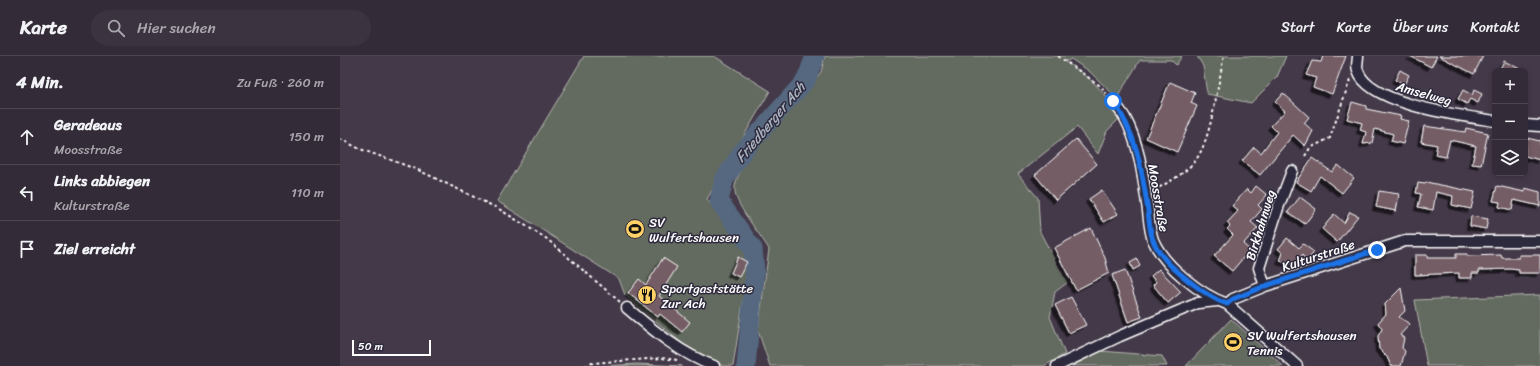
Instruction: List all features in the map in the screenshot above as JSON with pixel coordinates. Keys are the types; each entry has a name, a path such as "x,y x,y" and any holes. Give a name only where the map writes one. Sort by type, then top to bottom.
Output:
{"street":[{"path":"1357,70 1358,56"},
{"name":"Amselweg","path":"1357,70 1363,81 1372,89 1389,97 1413,105 1454,115 1492,121"},
{"name":"Moosstraße","path":"1113,101 1126,119 1138,153 1153,239 1160,252 1169,265 1202,291 1217,301 1227,304 1296,366"},
{"path":"1528,125 1540,126"},
{"name":"Birkhahnweg","path":"1265,286 1259,268 1278,208 1292,171"},
{"name":"Kulturstraße","path":"1227,304 1233,299 1265,286 1405,241 1540,240"},
{"name":"Moosstraße","path":"1057,366 1120,336 1198,303 1217,301"},
{"path":"627,308 663,338 694,357 714,366"}],"path":[{"path":"1058,56 1100,85 1113,101"},
{"path":"1146,195 1168,183 1195,162 1206,141 1224,56"},
{"path":"1305,156 1310,148 1330,138 1352,76 1357,70"},
{"path":"340,139 360,149 416,168 499,209 547,239 627,308"},
{"path":"585,366 592,363 662,358 684,361"}],"green space":[{"name":"SV Wulfertshausen","path":"584,56 714,56 770,91 707,199 750,257 733,366 723,366 690,350 625,295 619,279 497,201"},
{"path":"825,56 1182,56 1176,65 1171,60 1140,60 1117,98 1089,71 1071,59 1065,62 1083,73 1098,87 1122,116 1107,131 1098,154 1077,127 1018,174 1038,198 1040,232 1067,283 1055,292 1050,317 1065,354 1044,366 770,366 758,331 769,249 739,204 735,191 737,179 744,165 770,130 821,72"},
{"path":"1197,56 1286,56 1277,77 1251,103 1207,94 1203,66"},
{"path":"1540,295 1540,366 1427,366 1415,300"},
{"name":"SV Wulfertshausen Tennis","path":"1231,319 1283,366 1186,366"},
{"path":"1101,351 1162,356 1167,366 1072,366"},
{"path":"637,364 682,366 603,366"}],"building":[{"path":"1323,56 1346,56 1332,94 1313,87 1316,78 1306,75 1312,61 1321,62"},
{"path":"1410,56 1437,56 1431,67"},
{"path":"1439,56 1483,56 1474,74"},
{"path":"1504,61 1518,68 1500,68"},
{"path":"1400,70 1409,75 1404,85 1395,80"},
{"path":"1170,82 1195,93 1191,103 1197,106 1177,152 1146,138"},
{"path":"1463,90 1472,95 1474,90 1482,94 1478,103 1470,99 1467,104 1458,99"},
{"path":"1283,93 1309,117 1304,123 1313,131 1305,146 1293,135 1260,175 1242,161 1254,147 1261,153 1277,132 1271,126 1285,111 1275,102"},
{"path":"1352,102 1366,106 1366,109 1401,116 1400,119 1409,121 1403,144 1391,141 1393,134 1375,129 1372,143 1363,144 1366,132 1360,130 1362,123 1347,119"},
{"path":"1424,126 1465,132 1466,128 1488,133 1481,165 1472,164 1476,146 1450,140 1446,157 1435,155 1437,145 1421,142"},
{"path":"1528,138 1540,141 1540,160 1528,157"},
{"path":"1076,139 1097,164 1056,200 1035,175"},
{"path":"1312,158 1332,172 1338,165 1354,178 1342,193 1320,176 1311,191 1296,182"},
{"path":"1426,182 1475,192 1471,209 1452,205 1453,196 1436,192 1433,210 1418,207 1421,194 1416,193 1418,183 1425,184"},
{"path":"1256,186 1267,195 1258,205 1262,209 1251,222 1258,228 1243,244 1250,250 1232,271 1214,256 1233,235 1227,229 1230,226 1227,223 1238,211 1232,206 1247,189 1251,193"},
{"path":"1497,186 1525,192 1525,188 1540,192 1540,206 1514,200 1512,210 1499,207 1500,202 1493,201"},
{"path":"1102,190 1118,214 1104,222 1089,199"},
{"path":"1379,191 1399,194 1396,211 1376,207"},
{"path":"1300,197 1316,209 1305,224 1288,212"},
{"path":"1350,212 1358,216 1337,242 1322,229 1334,214 1344,223"},
{"path":"1471,216 1488,219 1486,229 1470,226"},
{"path":"1091,228 1105,258 1109,273 1076,290 1054,248"},
{"path":"1287,238 1299,248 1303,244 1314,252 1307,261 1302,255 1295,263 1293,262 1290,264 1280,261 1283,253 1278,249"},
{"path":"1456,254 1467,254 1467,256 1501,255 1502,258 1519,258 1519,255 1540,255 1540,273 1519,273 1519,270 1510,269 1479,270 1479,273 1472,273 1472,278 1459,278 1459,273 1415,275 1415,255 1427,255 1427,258 1456,258"},
{"path":"738,257 747,262 739,277 731,273"},
{"path":"663,258 677,267 659,296 690,322 682,332 660,314 658,317 628,293 639,279 646,285"},
{"path":"1137,259 1140,266 1133,270 1130,263"},
{"path":"1159,269 1181,292 1168,303 1153,285 1156,282 1151,276"},
{"path":"1125,270 1142,317 1128,322 1112,275"},
{"path":"1401,288 1405,311 1399,317 1410,324 1400,335 1404,338 1402,348 1405,351 1401,366 1391,366 1387,357 1379,349 1378,336 1382,329 1378,323 1386,314 1385,304"},
{"path":"1071,297 1086,325 1069,333 1055,305"}],"waterway":[{"name":"Friedberger Ach","path":"746,366 755,270 753,249 719,201 724,180 743,151 806,80 815,56"}],"place":[{"name":"SV Wulfertshausen","path":"635,229"},
{"name":"Sportgaststätte Zur Ach","path":"647,295"},
{"name":"SV Wulfertshausen Tennis","path":"1233,342"}],"route":[{"path":"1113,101 1126,119 1138,153 1153,239 1169,265 1217,301 1227,304 1233,299 1265,286 1377,250"}]}
